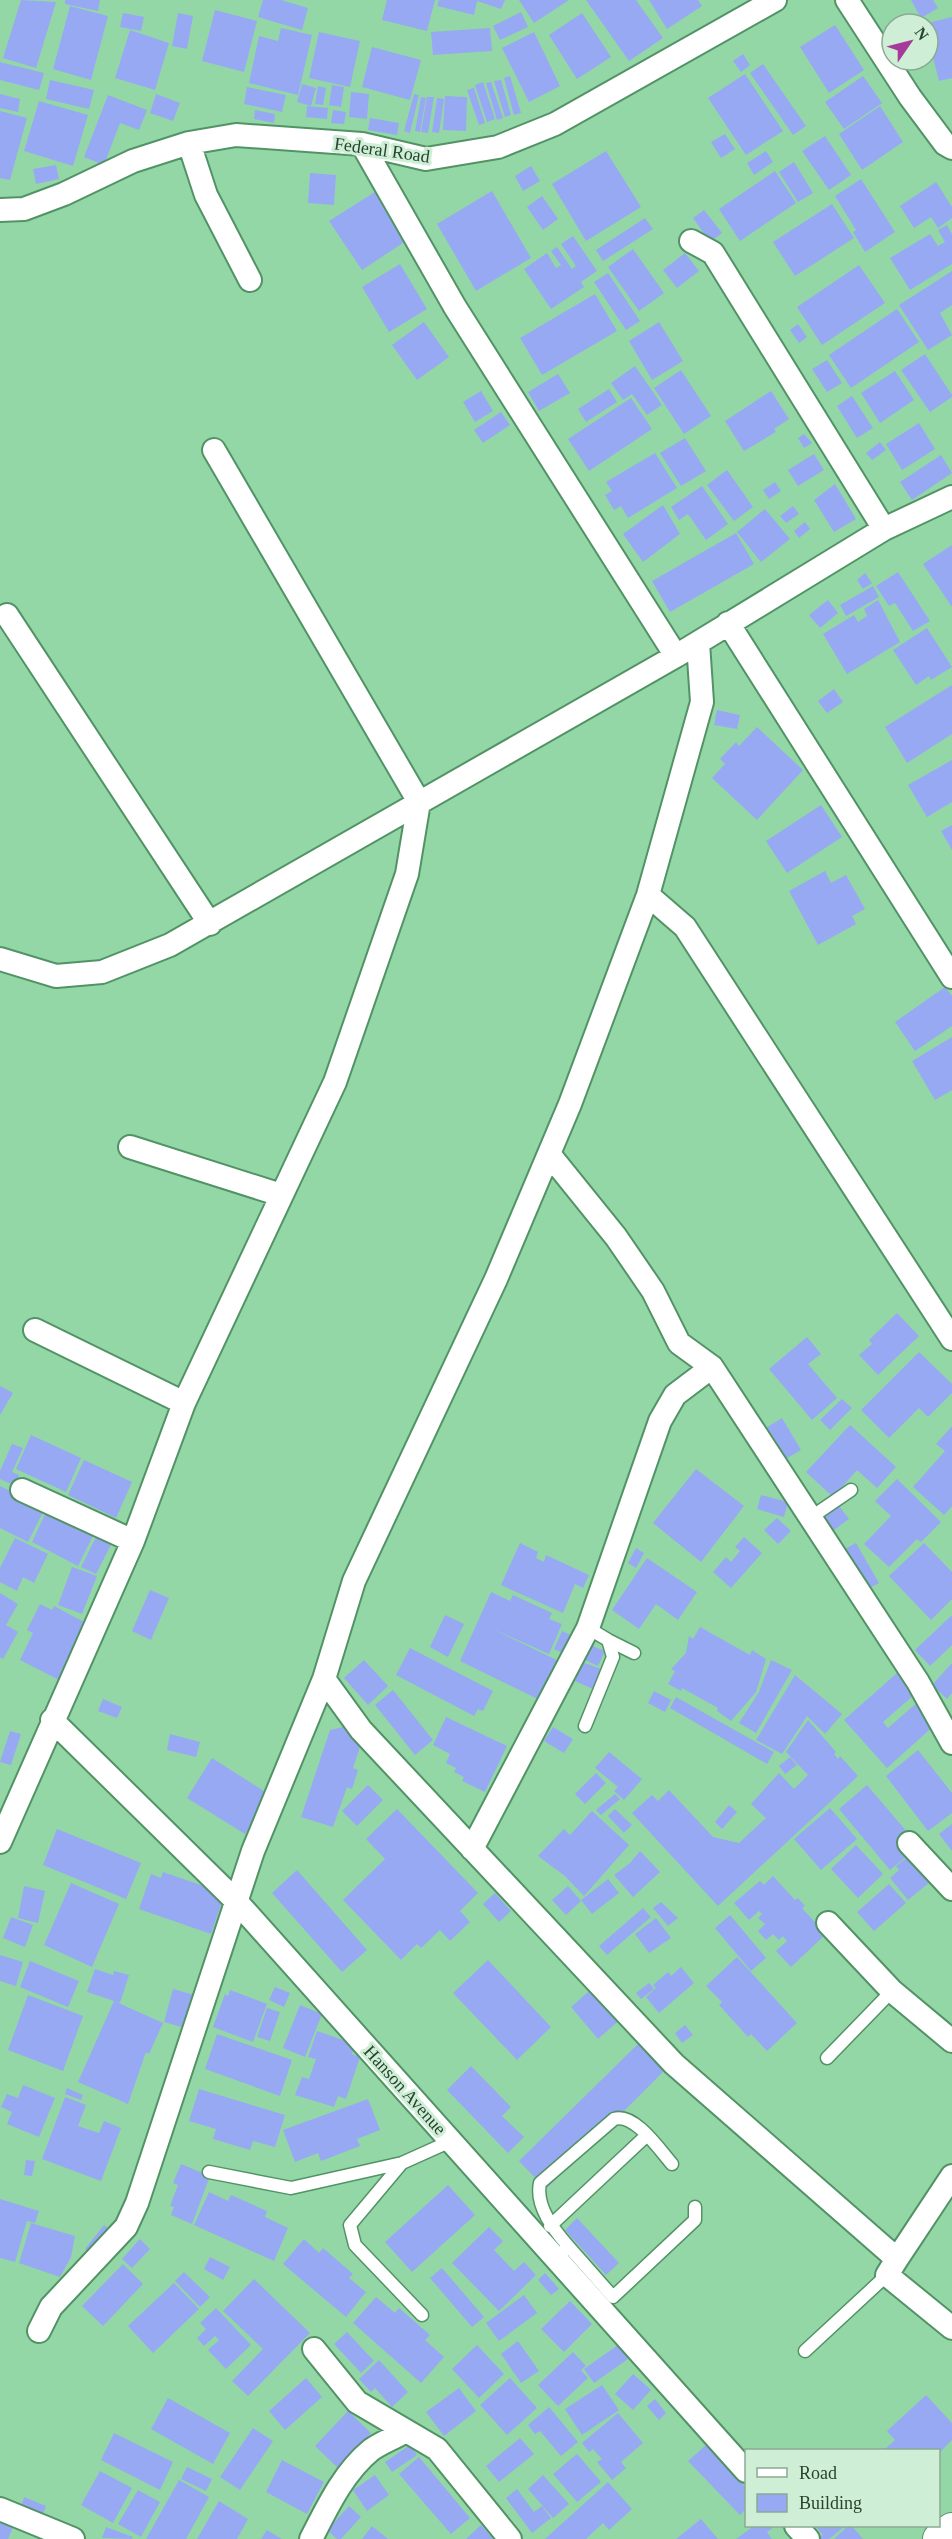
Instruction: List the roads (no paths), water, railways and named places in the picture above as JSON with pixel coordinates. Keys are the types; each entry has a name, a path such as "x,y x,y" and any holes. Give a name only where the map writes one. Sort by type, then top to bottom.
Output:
{"street":[{"name":"Federal Road","path":"0,210 24,209 64,194 133,161 189,143 236,135 362,144 426,159 498,147 555,124 776,0"},
{"path":"848,0 910,97 945,144 952,148"},
{"path":"189,143 206,195 250,280"},
{"path":"362,144 455,307 676,656"},
{"path":"692,241 713,253 884,530"},
{"path":"0,1842 133,1541 184,1403 339,1071 407,874 419,802 214,450"},
{"path":"0,959 56,976 102,972 170,945 676,656 884,530 952,497"},
{"path":"7,615 210,924"},
{"path":"728,623 952,977"},
{"path":"39,2331 51,2307 126,2227 137,2203 253,1851 324,1679 354,1581 496,1279 549,1154 648,895 702,702 698,643"},
{"path":"648,895 685,927 952,1339"},
{"path":"130,1147 281,1195"},
{"path":"549,1154 616,1237 653,1291 679,1342 712,1367 918,1682 952,1743"},
{"path":"35,1330 184,1403"},
{"path":"472,1849 588,1628 660,1421 675,1395 712,1367"},
{"path":"22,1491 133,1541"},
{"path":"324,1679 361,1730 674,2064 892,2267 952,2328"},
{"name":"Hanson Avenue","path":"52,1720 236,1900 451,2141 563,2253 745,2469"},
{"path":"909,1843 952,1889"},
{"path":"828,1923 892,1991 952,2041"},
{"path":"892,2267 952,2176"},
{"path":"314,2349 357,2402 404,2432 437,2449 510,2539"},
{"path":"311,2539 332,2497 351,2472 372,2450 404,2432"},
{"path":"0,2509 34,2531 73,2539"},
{"path":"797,2527 808,2539"},
{"path":"939,2539 952,2529"}],"lane":[{"path":"810,1518 851,1490"},
{"path":"588,1628 634,1653"},
{"path":"585,1726 613,1657 608,1640"},
{"path":"827,2058 892,1991"},
{"path":"672,2164 632,2120 622,2116 614,2119 540,2183 539,2190 550,2226 563,2253 614,2297 695,2220 695,2207"},
{"path":"550,2226 646,2136"},
{"path":"209,2172 291,2188 402,2163 451,2141"},
{"path":"402,2163 350,2225 355,2246 422,2315"},
{"path":"806,2351 892,2267"}]}
